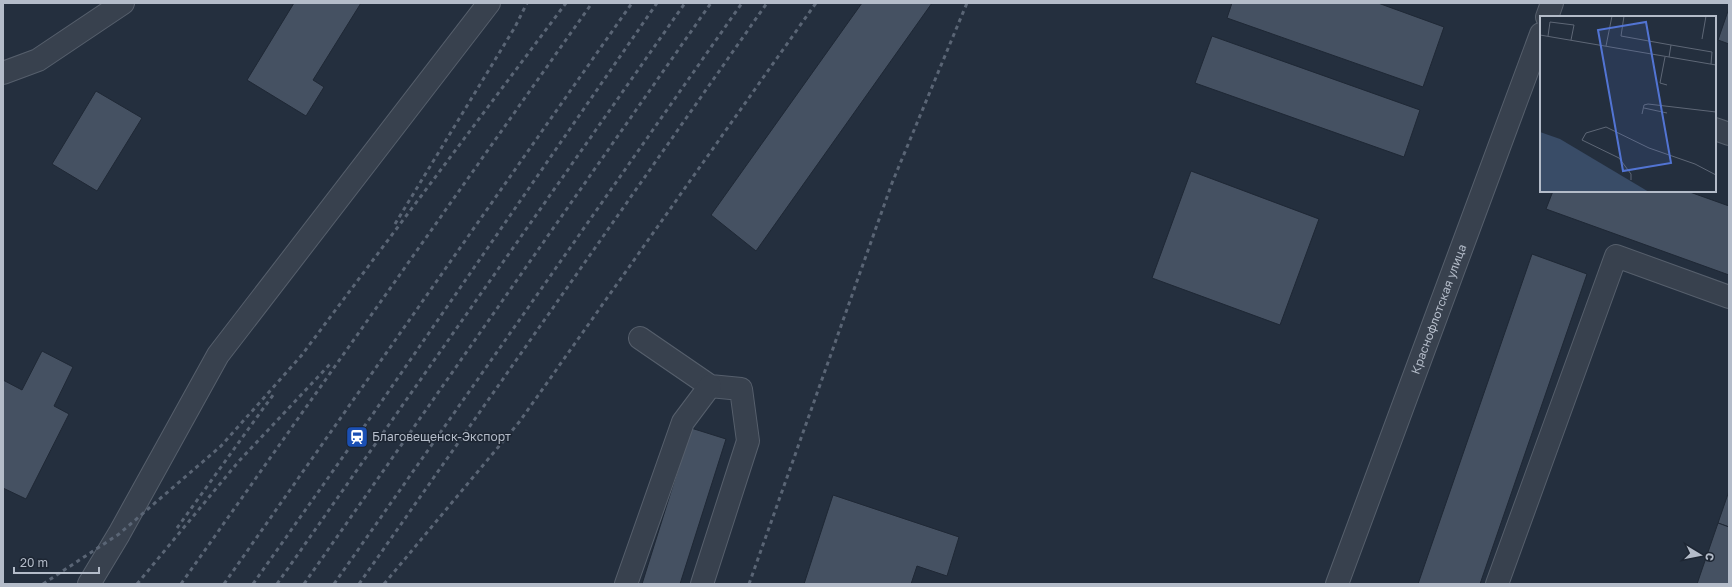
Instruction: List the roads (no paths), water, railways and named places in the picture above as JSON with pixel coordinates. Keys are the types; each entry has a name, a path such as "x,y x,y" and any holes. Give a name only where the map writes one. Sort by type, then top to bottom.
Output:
{"street":[{"path":"3,73 38,60 123,3"},
{"path":"89,584 119,534 218,354 489,3"},
{"path":"1547,16 1552,3"},
{"name":"Краснофлотская улица","path":"1337,584 1536,63 1540,40"},
{"path":"1716,129 1729,134"},
{"path":"1497,584 1616,256 1729,297"},
{"path":"640,338 710,386 741,389 748,441 702,584"},
{"path":"626,584 683,422 710,386"}],"railway":[{"path":"395,224 515,27 527,3"},
{"path":"43,584 119,534 221,446 301,356 566,3"},
{"path":"181,584 592,3"},
{"path":"224,584 632,3"},
{"path":"253,584 357,437 657,3"},
{"path":"277,584 685,3"},
{"path":"304,584 711,3"},
{"path":"334,584 742,3"},
{"path":"359,584 767,3"},
{"path":"384,584 520,421 816,3"},
{"path":"749,584 892,183 967,3"},
{"path":"137,584 239,461 331,363"},
{"path":"177,528 273,395"}],"place":[{"name":"Благовещенск-Экспорт","path":"357,437"}]}
